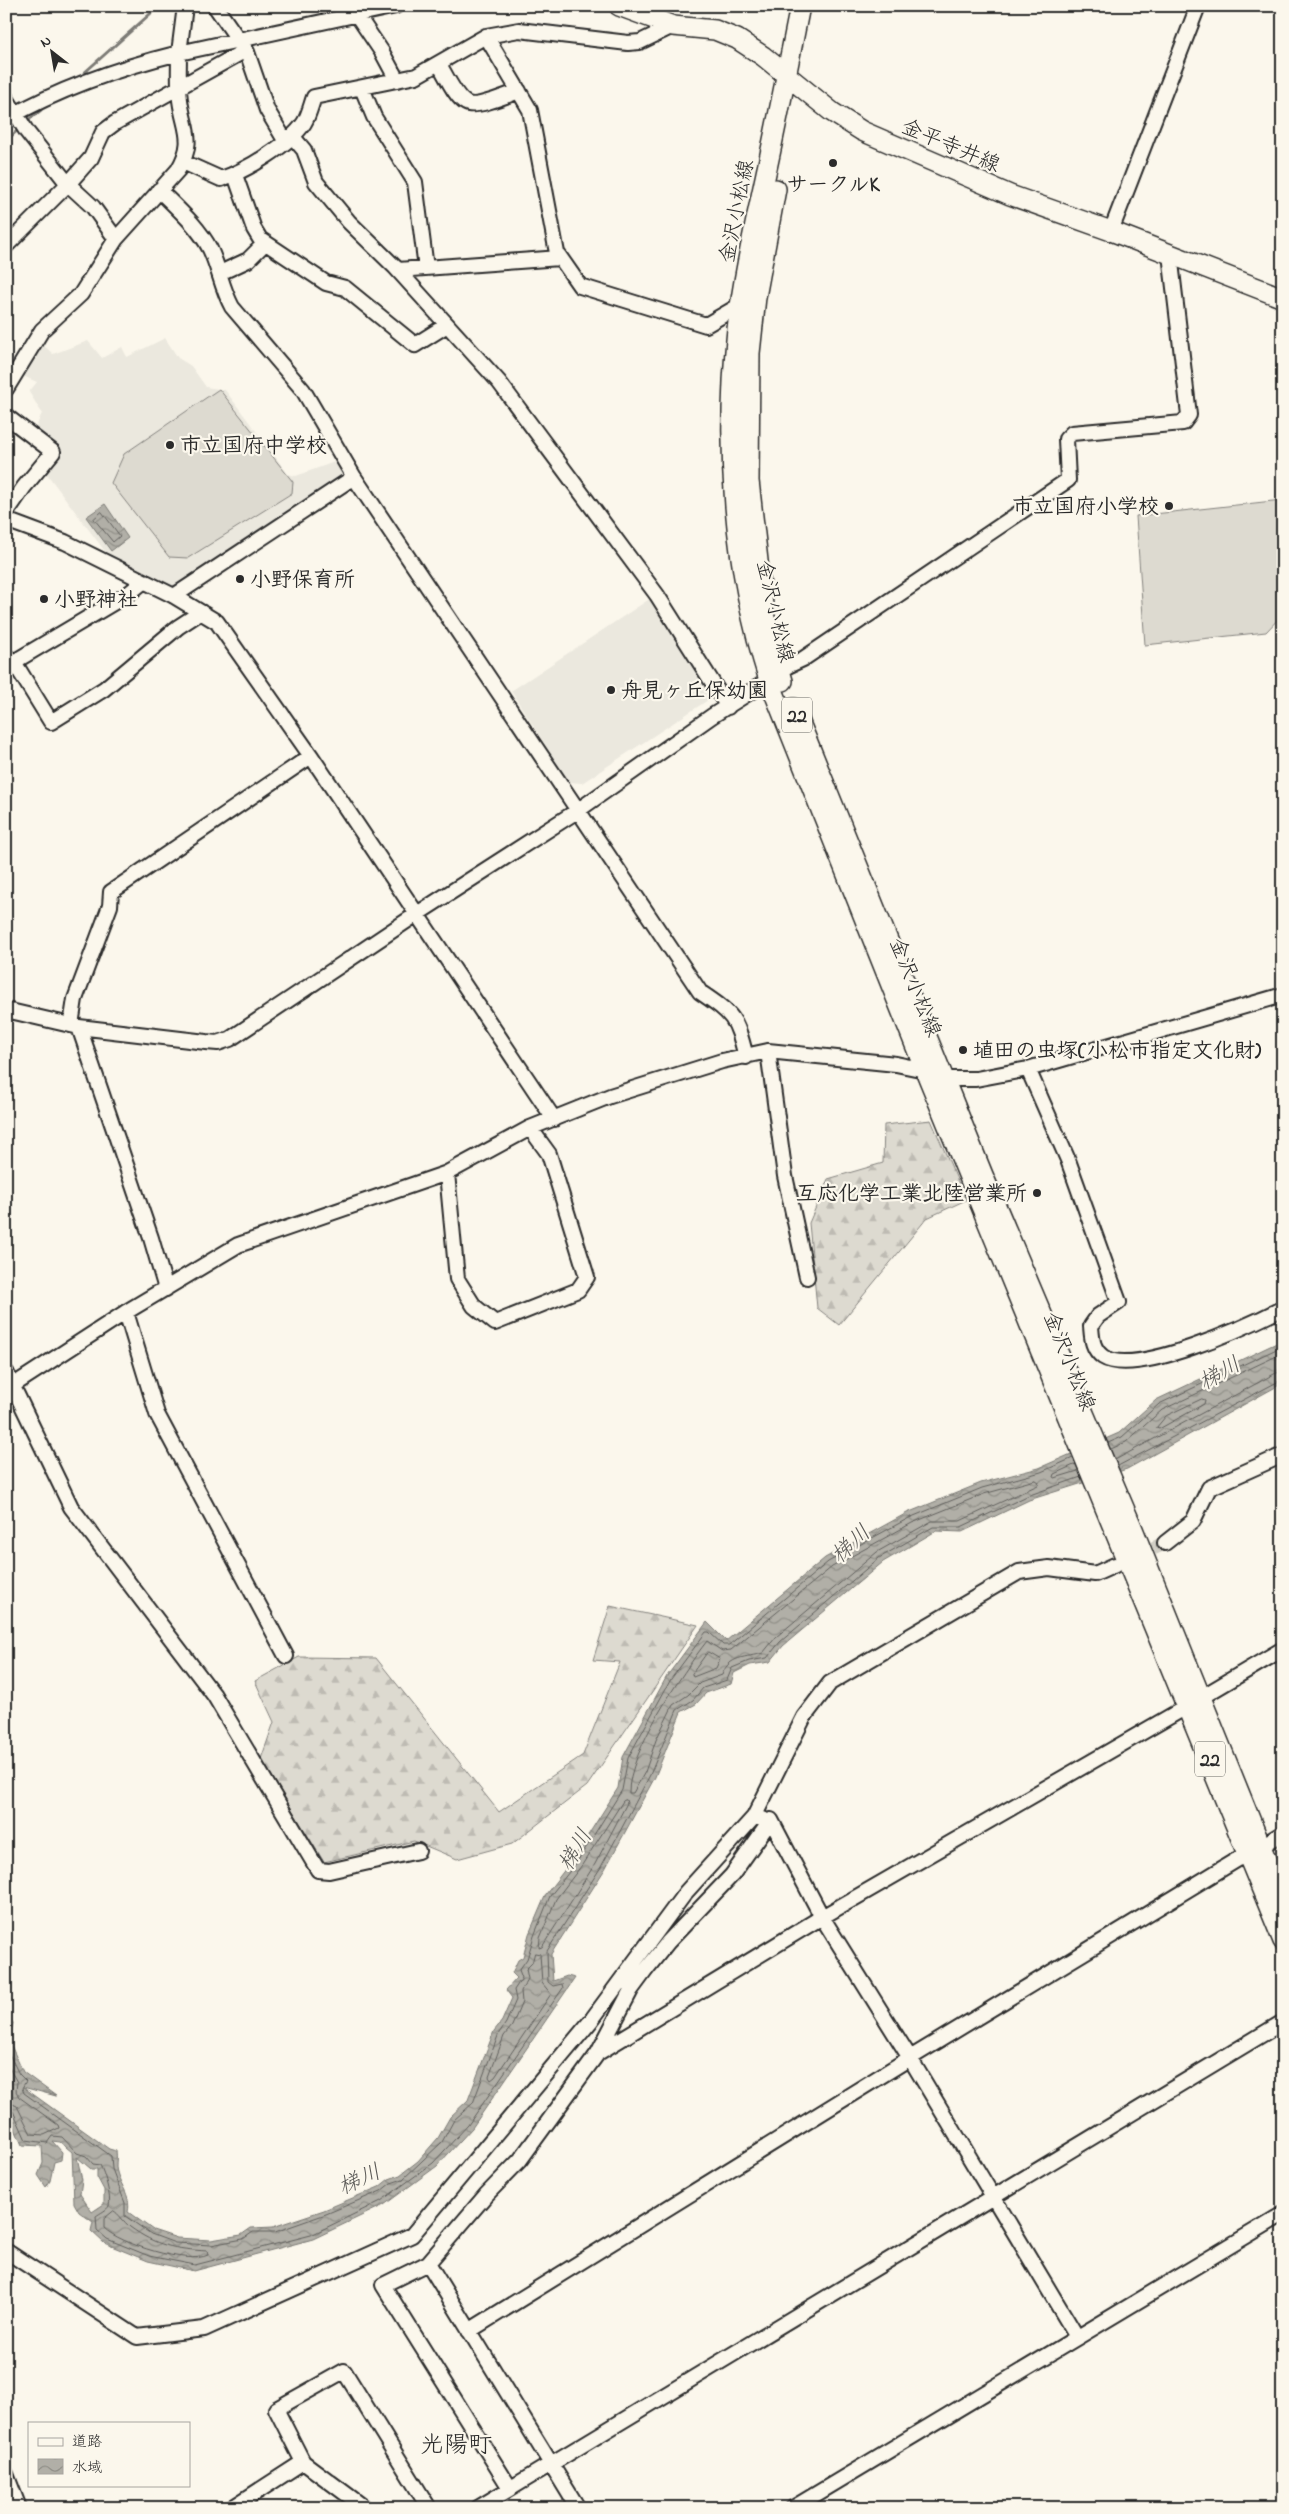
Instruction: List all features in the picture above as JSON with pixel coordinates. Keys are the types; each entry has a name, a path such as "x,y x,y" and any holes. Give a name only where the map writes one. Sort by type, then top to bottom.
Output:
{"main road":[{"name":"金平寺井線","path":"619,6 673,26 715,30 737,39 763,56 792,82 832,112 862,130 1010,195 1111,230 1283,298"},
{"name":"金沢小松線","path":"800,6 792,82 756,297 750,353 749,481 764,614 774,675 925,1070 1063,1384 1126,1533 1254,1850 1283,1941"},
{"name":"金沢小松線","path":"812,6 750,248 735,356 731,460 740,550 750,617 945,1078 1063,1384"},
{"name":"金沢小松線","path":"1254,1850 1283,1901"}],"street":[{"path":"6,390 42,330 81,294 116,239 183,162 189,137 180,101 179,54 185,6"},
{"path":"215,6 242,45 254,68 268,110 282,137 293,137 304,150 316,182 349,222 398,270 499,382 657,595 728,707"},
{"path":"17,121 80,82 130,65 179,54 242,45 396,6"},
{"path":"1111,230 1198,6"},
{"path":"357,15 382,52 397,80"},
{"path":"183,162 222,179 235,175 293,137 306,121 314,97 416,76 486,36 519,30 634,43 673,26"},
{"path":"486,36 530,110 560,258 580,286 706,325 742,304"},
{"path":"6,246 68,184 91,158 102,132 114,123 180,87 242,45"},
{"path":"439,64 453,88 466,103 475,105 519,91"},
{"path":"362,88 374,117 415,182 426,268"},
{"path":"6,98 17,121 68,184 93,207 116,239"},
{"path":"235,175 254,229 265,243 326,283 345,288 415,345 447,325"},
{"path":"159,190 196,227 209,248 220,273 226,296 232,307 303,390 354,477 577,811 667,940 700,992 726,1010 738,1026 746,1057"},
{"path":"220,273 248,260 265,243"},
{"path":"6,1010 75,1026 218,1043 230,1039 417,914 577,811 774,675 803,659 1068,480 1066,439 1072,433 1183,423 1189,415 1170,254"},
{"path":"398,270 560,258"},
{"path":"6,416 53,452 24,487 6,513"},
{"path":"174,596 354,477"},
{"path":"6,520 65,542 174,596 217,622 311,756 554,1119"},
{"path":"143,582 9,662 51,722 104,688 178,627 201,612"},
{"path":"166,1289 151,1238 75,1026 75,999 110,906 111,892 311,756"},
{"path":"945,1078 976,1079 1028,1069 1283,995"},
{"path":"768,1051 785,1176 807,1277"},
{"path":"10,1388 126,1312 238,1245 447,1173 530,1128 610,1096 722,1061 768,1051 896,1064 925,1070"},
{"path":"1028,1069 1068,1160 1119,1302 1098,1316 1091,1326 1093,1345 1104,1357 1122,1361 1158,1357 1195,1347 1283,1308"},
{"path":"447,1173 457,1279 474,1306 495,1324 578,1290 587,1278 582,1256 549,1154 530,1128"},
{"path":"126,1312 157,1414 286,1656"},
{"path":"6,1372 10,1388 71,1507 214,1695 318,1870 329,1871 418,1851"},
{"path":"1165,1543 1193,1521 1209,1488 1283,1455"},
{"path":"6,2251 137,2337 204,2329 412,2235 590,2022 686,1892 754,1817 804,1717 830,1683 1019,1572 1049,1568 1095,1574 1115,1565"},
{"path":"598,2053 822,1917 1283,1649"},
{"path":"754,1817 771,1820"},
{"path":"771,1820 822,1917 910,2058 992,2198 1077,2337"},
{"path":"510,2488 383,2285 428,2263 486,2195 520,2160 598,2053 631,1990 645,1971 668,1942 732,1875 771,1820"},
{"path":"469,2331 910,2058 1283,1833"},
{"path":"478,2508 1283,2022"},
{"path":"794,2508 1283,2214"},
{"path":"428,2263 578,2508"},
{"path":"365,2508 303,2462 276,2409 344,2371 429,2508"},
{"path":"232,2508 303,2462"},
{"path":"6,2474 19,2508"}],"shaded area":[{"path":"165,338 178,358 191,366 206,387 225,390 288,474 296,476 340,460 349,476 176,593 110,558 44,470 59,453 52,442 34,432 42,413 29,392 37,382 23,376 41,343 53,354 88,341 102,358 122,347 127,357"},
{"name":"舟見ヶ丘保幼園","path":"651,598 712,690 708,700 582,783 569,782 511,691"}],"green space":[{"path":"219,389 293,482 292,493 188,558 169,557 111,483 124,454"},
{"path":"1282,500 1283,614 1266,632 1145,645 1136,516"},
{"path":"931,1120 966,1200 927,1218 839,1325 817,1308 809,1223 828,1179 883,1163 884,1125"},
{"path":"610,1606 698,1625 587,1786 512,1844 457,1859 414,1841 324,1862 261,1759 274,1722 255,1681 299,1657 376,1658 499,1812 583,1755 620,1662 593,1660"}],"water":[{"path":"105,504 128,538 111,551 86,517"},
{"name":"梯川","path":"1283,1340 1283,1383 1127,1469 1029,1500 962,1532 936,1531 883,1562 783,1646 770,1662 750,1665 734,1673 731,1684 706,1693 696,1704 681,1712 655,1777 605,1869 551,1954 553,1981 567,1976 575,1978 472,2128 437,2166 384,2205 313,2239 194,2271 148,2261 104,2243 91,2231 93,2222 79,2212 74,2203 72,2152 60,2142 52,2141 62,2152 61,2160 54,2162 50,2181 46,2187 38,2175 43,2163 42,2146 22,2145 6,2108 6,2014 13,2023 9,2041 23,2072 56,2096 23,2087 109,2149 116,2151 117,2173 128,2200 128,2212 153,2230 177,2238 211,2240 241,2235 251,2228 273,2227 324,2210 379,2187 389,2179 400,2175 418,2161 438,2138 450,2117 468,2100 494,2031 502,2021 512,1998 506,1990 517,1978 512,1973 518,1960 523,1957 529,1934 546,1894 573,1859 618,1788 623,1757 667,1676 707,1622 726,1641 825,1558 907,1513 981,1483 1039,1468 1119,1433 1156,1400","holes":["77,2157 91,2169 97,2169 97,2177 104,2190 104,2204 92,2212 80,2194 82,2180"]}],"waterway":[{"path":"84,73 159,6"},
{"path":"26,122 41,110"},
{"path":"6,141 20,128"}],"tunnel":[{"path":"1134,1557 1165,1543"}],"place":[{"name":"サークルK","path":"833,163"},
{"name":"市立国府中学校","path":"170,445"},
{"name":"市立国府小学校","path":"1169,506"},
{"name":"小野保育所","path":"240,579"},
{"name":"小野神社","path":"44,599"},
{"name":"舟見ヶ丘保幼園","path":"611,690"},
{"name":"埴田の虫塚(小松市指定文化財)","path":"963,1050"},
{"name":"互応化学工業北陸営業所","path":"1037,1193"}],"district":[{"name":"光陽町","path":"456,2444"}]}
